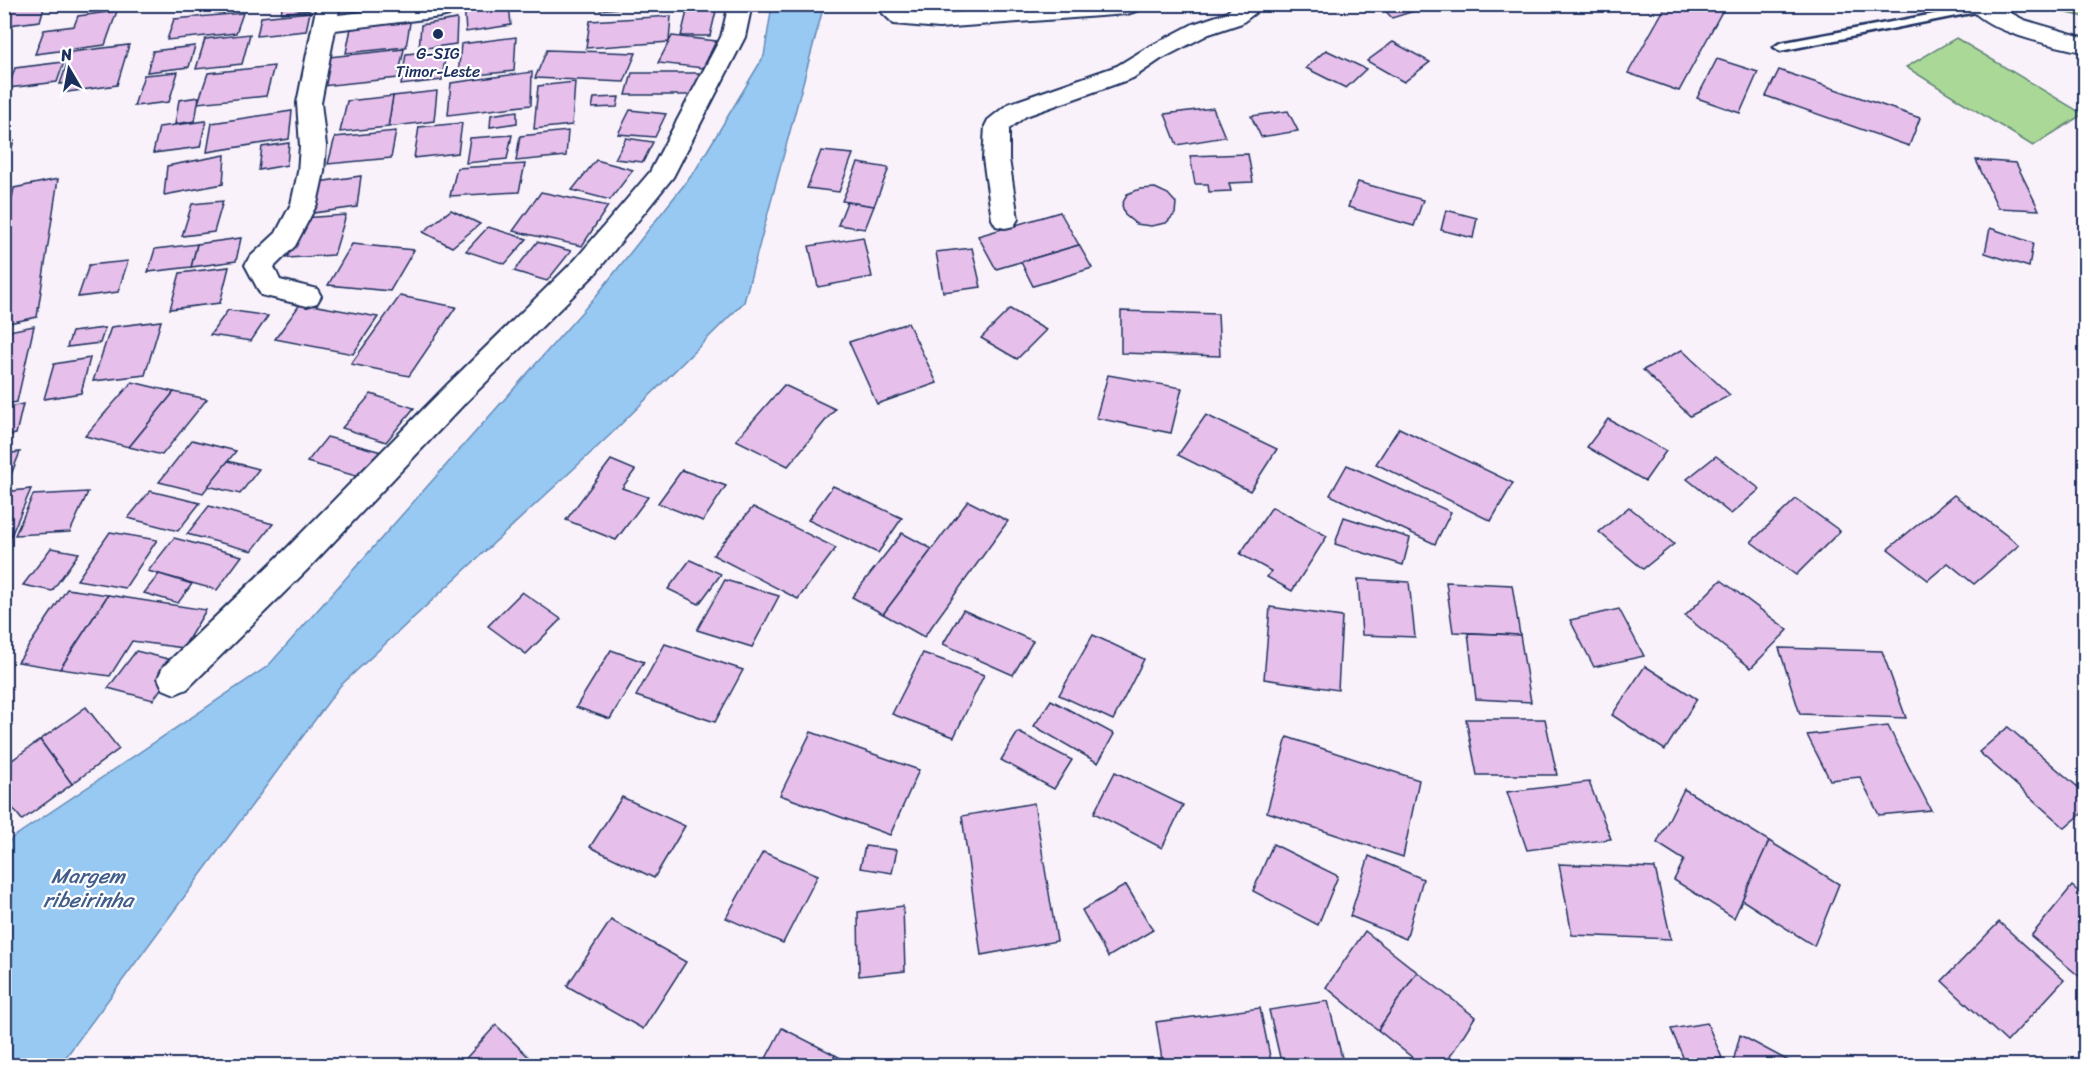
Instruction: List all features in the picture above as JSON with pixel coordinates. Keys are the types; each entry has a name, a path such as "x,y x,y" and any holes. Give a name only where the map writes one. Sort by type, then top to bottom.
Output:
{"street":[{"path":"175,678 295,561 457,393 585,267 660,177 733,37 741,4"},
{"path":"884,4 902,19 939,21 1127,8 1134,4"},
{"path":"1005,219 996,159 997,126 1017,110 1125,72 1153,54 1201,30 1234,18 1247,8 1248,4"},
{"path":"1980,6 2000,19 2025,29 2085,46"},
{"path":"307,296 271,288 259,265 286,239 304,204 311,172 313,146 309,103 327,14 441,10"}],"lane":[{"path":"1780,47 1980,6"}],"green space":[{"path":"2032,5 2085,5 2085,17"},
{"path":"1956,38 2083,114 2033,146 1906,67"}],"water":[{"name":"Margem ribeirinha","path":"772,5 824,5 744,302 609,436 340,686 60,1065 5,1065 4,851 12,838 268,666 596,296 695,171 764,56"}],"building":[{"path":"4,4 45,4 40,21 8,25 12,15 4,16"},
{"path":"283,4 310,4 309,10 281,13"},
{"path":"362,4 437,4 361,16"},
{"path":"464,4 509,4 511,25 466,32"},
{"path":"561,4 593,4 561,8"},
{"path":"601,4 630,4 629,7 600,10"},
{"path":"1379,4 1412,4 1417,10 1392,18"},
{"path":"1667,4 1726,4 1679,91 1628,73"},
{"path":"688,7 717,7 710,36 681,36"},
{"path":"117,11 105,45 35,54 44,30 74,26 78,16"},
{"path":"310,12 306,31 257,36 261,17"},
{"path":"243,13 236,33 167,40 174,19"},
{"path":"671,16 669,42 586,48 590,21"},
{"path":"411,17 406,47 346,53 352,23"},
{"name":"G-SIG Timor-Leste","path":"457,19 456,44 419,49 421,25"},
{"path":"250,34 242,64 196,69 205,39"},
{"path":"672,36 716,41 703,68 658,63"},
{"path":"516,37 514,71 458,77 461,44"},
{"path":"1393,42 1430,62 1404,82 1367,61"},
{"path":"129,45 117,85 67,92 69,83 60,84 71,52"},
{"path":"195,46 189,67 147,72 153,51"},
{"path":"404,49 398,78 322,86 329,57"},
{"path":"446,50 442,80 401,85 406,54"},
{"path":"547,50 636,53 624,82 535,78"},
{"path":"1326,50 1366,69 1346,88 1306,68"},
{"path":"1717,59 1758,72 1740,113 1697,98"},
{"path":"64,62 57,82 8,88 15,68"},
{"path":"274,66 266,96 198,103 208,73"},
{"path":"1779,70 1920,118 1909,146 1766,96"},
{"path":"178,72 169,102 134,106 144,75"},
{"path":"532,72 531,105 448,115 451,83"},
{"path":"632,73 699,73 694,95 626,95"},
{"path":"575,82 572,125 534,129 538,86"},
{"path":"437,91 434,121 388,127 393,96"},
{"path":"393,96 388,127 340,132 347,101"},
{"path":"199,97 195,121 175,124 179,100"},
{"path":"619,97 617,107 592,108 594,98"},
{"path":"1213,108 1225,137 1177,145 1165,114"},
{"path":"630,110 666,114 655,137 618,134"},
{"path":"292,111 289,139 207,152 212,123"},
{"path":"517,111 517,123 490,127 491,115"},
{"path":"1288,111 1298,131 1261,137 1251,116"},
{"path":"206,121 200,147 153,153 159,127"},
{"path":"462,123 458,153 414,158 419,127"},
{"path":"396,131 391,158 328,164 335,137"},
{"path":"568,131 566,156 516,161 520,136"},
{"path":"512,135 507,159 466,163 470,138"},
{"path":"626,138 653,142 643,162 615,159"},
{"path":"14,141 5,165 4,165 4,142"},
{"path":"289,143 287,165 259,170 262,147"},
{"path":"821,151 853,154 839,192 807,188"},
{"path":"1248,154 1253,182 1229,183 1231,191 1209,192 1208,184 1195,184 1190,156"},
{"path":"225,155 223,184 164,195 167,166"},
{"path":"596,160 633,170 610,200 572,190"},
{"path":"1976,160 2016,163 2039,210 1998,208"},
{"path":"858,163 889,168 874,206 842,201"},
{"path":"525,164 519,192 450,196 457,168"},
{"path":"361,176 357,207 306,214 311,183"},
{"path":"58,179 37,317 4,324 4,238 14,188"},
{"path":"1358,182 1423,200 1414,226 1348,207"},
{"path":"1155,188 1168,194 1176,203 1175,214 1166,223 1151,226 1136,224 1125,215 1122,205 1127,194 1140,189"},
{"path":"541,192 608,206 582,246 513,231"},
{"path":"223,201 214,232 182,236 192,204"},
{"path":"847,202 874,206 865,229 838,225"},
{"path":"451,210 480,224 452,247 423,232"},
{"path":"1446,210 1477,218 1473,238 1441,230"},
{"path":"1060,212 1079,245 996,269 978,236"},
{"path":"346,215 334,255 288,258 301,218"},
{"path":"488,227 527,239 505,264 466,251"},
{"path":"1990,228 2033,243 2029,267 1985,253"},
{"path":"863,237 872,277 818,287 809,246"},
{"path":"241,238 236,261 191,267 197,244"},
{"path":"537,242 571,251 547,281 514,271"},
{"path":"197,244 191,267 148,272 155,249"},
{"path":"352,244 414,250 390,291 328,285"},
{"path":"1079,245 1092,268 1033,286 1021,262"},
{"path":"972,248 981,287 943,292 936,252"},
{"path":"128,261 118,292 78,297 89,265"},
{"path":"229,267 220,303 170,309 180,273"},
{"path":"400,296 456,307 409,376 351,364"},
{"path":"301,303 378,317 353,354 275,339"},
{"path":"1010,309 1046,330 1017,359 981,338"},
{"path":"228,310 268,316 251,341 210,335"},
{"path":"1121,311 1218,314 1220,356 1121,353"},
{"path":"161,321 145,375 93,381 111,327"},
{"path":"908,323 937,383 877,404 849,342"},
{"path":"34,326 17,402 4,405 4,332"},
{"path":"105,328 100,343 67,347 72,332"},
{"path":"1682,350 1730,395 1690,416 1643,370"},
{"path":"90,358 81,393 44,399 54,364"},
{"path":"1108,375 1182,388 1171,433 1096,418"},
{"path":"132,382 174,392 129,447 85,436"},
{"path":"784,385 835,409 788,466 736,440"},
{"path":"174,392 207,399 162,455 129,447"},
{"path":"371,394 414,408 386,442 342,428"},
{"path":"23,404 16,434 4,436 4,408"},
{"path":"1206,415 1277,449 1250,491 1178,455"},
{"path":"1608,419 1666,451 1645,481 1587,447"},
{"path":"1399,428 1513,483 1491,521 1376,464"},
{"path":"327,437 385,453 366,479 307,462"},
{"path":"192,440 236,451 203,493 159,482"},
{"path":"20,452 7,485 4,485 4,454"},
{"path":"1716,456 1760,489 1731,514 1687,479"},
{"path":"611,460 635,470 622,488 648,497 616,540 566,520"},
{"path":"228,461 259,469 240,494 208,486"},
{"path":"1347,465 1451,512 1435,544 1330,495"},
{"path":"682,470 726,486 703,521 658,503"},
{"path":"833,486 902,518 878,553 808,520"},
{"path":"31,489 7,545 4,545 4,492"},
{"path":"150,491 200,503 178,531 128,518"},
{"path":"88,492 70,532 15,535 33,495"},
{"path":"1954,495 2019,545 1974,584 1948,563 1928,580 1888,549"},
{"path":"1796,499 1840,531 1796,575 1751,542"},
{"path":"968,501 1008,521 924,637 883,614"},
{"path":"209,506 273,524 252,551 187,534"},
{"path":"753,507 836,548 798,599 713,555"},
{"path":"1272,507 1327,536 1292,591 1267,577 1271,571 1240,554"},
{"path":"1629,507 1674,544 1643,569 1599,532"},
{"path":"1344,517 1410,538 1403,565 1335,544"},
{"path":"110,532 157,540 125,588 77,580"},
{"path":"902,533 932,549 883,614 852,597"},
{"path":"174,538 242,556 217,590 148,571"},
{"path":"51,548 79,553 52,591 23,585"},
{"path":"690,560 721,574 699,604 668,589"},
{"path":"159,574 192,584 178,603 144,593"},
{"path":"1358,579 1409,582 1415,637 1362,635"},
{"path":"725,580 779,596 752,647 697,630"},
{"path":"1721,580 1788,630 1751,668 1685,616"},
{"path":"1446,582 1512,585 1520,635 1453,632"},
{"path":"67,589 108,595 60,669 18,662"},
{"path":"522,592 561,619 526,654 488,626"},
{"path":"108,595 206,610 183,648 132,641 110,676 60,669"},
{"path":"1270,607 1342,617 1338,690 1264,679"},
{"path":"1619,609 1644,656 1594,667 1570,620"},
{"path":"963,610 1033,641 1013,675 943,644"},
{"path":"1468,633 1520,635 1531,702 1476,699"},
{"path":"1093,635 1144,659 1113,720 1059,695"},
{"path":"665,644 743,670 715,722 636,696"},
{"path":"1779,648 1882,651 1906,718 1800,714"},
{"path":"611,650 644,662 610,719 576,707"},
{"path":"136,651 180,662 153,700 108,688"},
{"path":"923,653 984,675 954,737 892,714"},
{"path":"1645,666 1697,699 1665,750 1612,715"},
{"path":"1051,700 1114,734 1098,763 1034,726"},
{"path":"86,707 119,749 72,784 40,740"},
{"path":"1466,719 1545,719 1557,775 1477,775"},
{"path":"1888,726 1931,810 1879,815 1860,777 1830,780 1807,735"},
{"path":"2008,727 2086,794 2086,810 2065,828 1979,752"},
{"path":"811,732 919,770 890,835 780,795"},
{"path":"1018,732 1072,760 1054,789 1001,760"},
{"path":"1287,737 1419,780 1403,857 1267,812"},
{"path":"40,740 72,784 22,820 4,797 4,766"},
{"path":"1115,772 1183,805 1162,848 1094,813"},
{"path":"1589,782 1611,839 1527,850 1507,792"},
{"path":"1684,789 1769,841 1734,918 1674,880 1684,860 1657,843"},
{"path":"622,797 685,826 654,878 590,847"},
{"path":"1034,803 1057,941 981,955 962,816"},
{"path":"1769,841 1839,884 1814,946 1742,900"},
{"path":"1273,844 1338,876 1318,925 1253,891"},
{"path":"865,846 897,850 892,873 860,868"},
{"path":"763,852 818,875 783,943 726,918"},
{"path":"1369,856 1423,879 1406,939 1350,916"},
{"path":"1559,864 1655,868 1671,939 1572,935"},
{"path":"1126,885 1153,930 1108,957 1082,910"},
{"path":"2072,886 2086,898 2086,982 2031,936"},
{"path":"903,906 905,971 859,976 858,912"},
{"path":"611,920 686,962 643,1029 567,986"},
{"path":"1999,922 2064,980 2007,1042 1942,981"},
{"path":"1365,931 1417,972 1378,1030 1326,987"},
{"path":"1417,972 1475,1017 1444,1066 1423,1066 1378,1030"},
{"path":"1328,1001 1343,1062 1321,1066 1282,1066 1269,1010"},
{"path":"1260,1008 1272,1066 1163,1066 1156,1022"},
{"path":"1707,1023 1722,1058 1686,1064 1671,1029"},
{"path":"496,1025 538,1066 459,1066"},
{"path":"782,1028 835,1055 830,1066 762,1066"},
{"path":"1740,1035 1798,1066 1732,1066"},
{"path":"835,1055 855,1066 830,1066"}],"place":[{"name":"G-SIG Timor-Leste","path":"438,34"}]}
